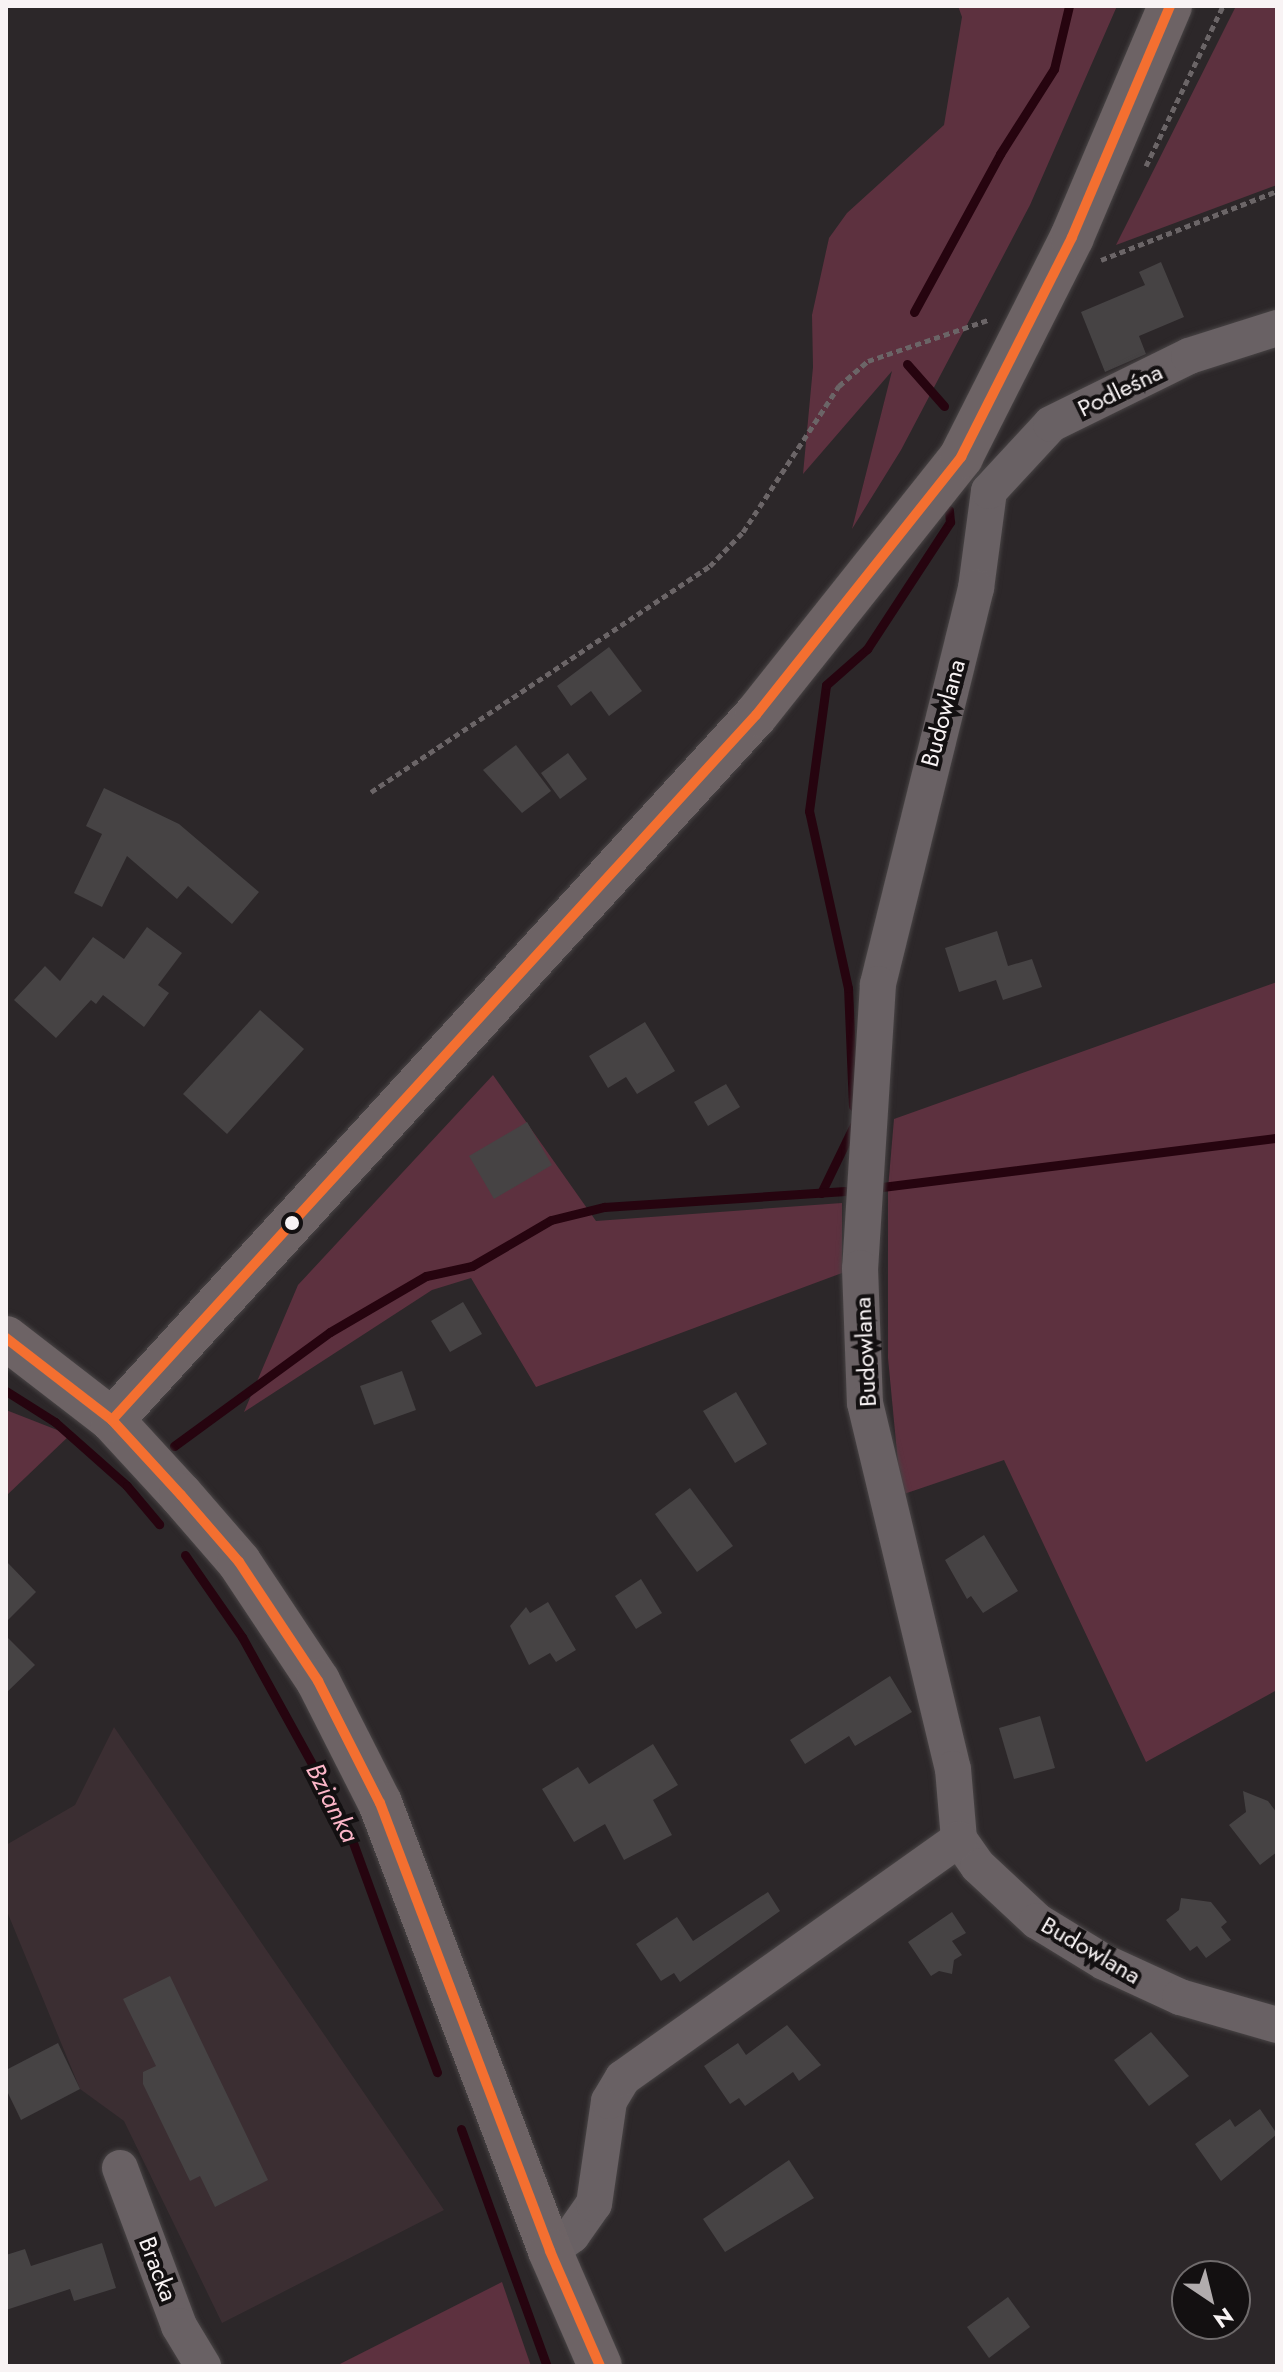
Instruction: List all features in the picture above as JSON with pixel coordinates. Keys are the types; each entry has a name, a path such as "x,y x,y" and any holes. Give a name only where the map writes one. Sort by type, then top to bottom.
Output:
{"street":[{"path":"112,1420 756,715 961,457 1050,277 1170,6"},
{"name":"Podleśna","path":"989,491 1051,424 1189,356 1277,328"},
{"path":"961,457 975,467 989,491"},
{"name":"Budowlana","path":"989,491 976,588 878,984 860,1268 865,1403 953,1769 959,1839 978,1866 1037,1921 1104,1962 1180,1997 1277,2025"},
{"path":"6,1338 112,1420 239,1562 290,1635 354,1749 440,1951 550,2251 600,2366"},
{"path":"550,2251 572,2235 594,2204 609,2101 623,2078 959,1839"},
{"name":"Bracka","path":"120,2168 179,2326 203,2366"}],"path":[{"path":"1050,277 1277,191"},
{"path":"371,792 710,566 743,532 839,386 868,361 978,321 1029,319"}],"shaded area":[{"path":"958,6 1117,6 1030,205 901,450 852,529 892,371 803,474 813,367 812,315 829,238 847,213 944,125 962,17"},
{"path":"1236,6 1277,6 1277,185 1116,245"},
{"path":"1277,982 1277,1690 1146,1762 1004,1460 901,1495 888,1358 888,1189 894,1119"},
{"path":"493,1075 596,1221 842,1203 842,1273 536,1387 471,1278 432,1290 244,1412 298,1285"},
{"path":"6,1410 70,1435 6,1496"},
{"path":"114,1727 444,2210 222,2323 124,2121 80,2089 6,1909 6,1845 75,1805"},
{"path":"502,2282 531,2366 336,2366"}],"building":[{"path":"1161,262 1184,317 1139,336 1146,354 1105,372 1081,312 1145,285 1139,272"},
{"path":"609,647 642,691 609,716 591,691 571,706 557,686"},
{"path":"516,745 551,791 522,813 483,770"},
{"path":"568,753 587,779 560,799 541,773"},
{"path":"104,788 179,824 259,892 232,924 188,886 177,899 127,856 102,907 74,893 102,834 86,826"},
{"path":"147,927 182,953 158,985 169,993 144,1027 103,995 96,1004 91,1000 56,1038 14,1000 45,966 60,981 93,937 124,959"},
{"path":"997,931 1008,966 1032,959 1042,987 1003,1000 996,980 959,992 945,948"},
{"path":"260,1010 304,1049 227,1134 183,1094"},
{"path":"645,1022 675,1071 637,1094 626,1077 608,1088 589,1056"},
{"path":"726,1084 740,1107 708,1126 694,1102"},
{"path":"527,1122 552,1165 494,1199 469,1156"},
{"path":"463,1302 482,1334 450,1352 431,1321"},
{"path":"402,1371 416,1410 374,1425 360,1386"},
{"path":"736,1392 767,1444 735,1463 703,1411"},
{"path":"690,1488 733,1546 697,1572 655,1514"},
{"path":"984,1535 1018,1591 983,1613 971,1596 967,1599 945,1560"},
{"path":"6,1561 36,1592 6,1622"},
{"path":"641,1579 662,1613 636,1629 615,1596"},
{"path":"548,1602 576,1650 556,1662 550,1653 529,1665 510,1626 526,1607 530,1613"},
{"path":"6,1636 35,1665 6,1693"},
{"path":"890,1676 912,1712 855,1746 849,1736 805,1764 790,1740"},
{"path":"1040,1716 1055,1768 1014,1779 999,1728"},
{"path":"653,1744 678,1785 653,1800 672,1835 624,1860 605,1824 574,1842 542,1789 578,1767 589,1784"},
{"path":"1243,1791 1268,1801 1277,1813 1277,1852 1260,1865 1229,1825 1246,1812"},
{"path":"768,1892 780,1911 680,1982 674,1973 661,1981 636,1944 677,1917 693,1941"},
{"path":"1181,1898 1211,1902 1227,1922 1221,1927 1231,1940 1206,1958 1197,1946 1190,1951 1166,1920 1179,1910"},
{"path":"952,1912 966,1933 952,1941 962,1955 954,1960 952,1974 939,1971 931,1976 908,1942"},
{"path":"170,1976 268,2180 215,2207 200,2176 190,2181 143,2084 143,2072 156,2066 123,1999"},
{"path":"787,2025 821,2065 799,2081 793,2072 745,2106 739,2098 730,2104 704,2066 738,2043 746,2055"},
{"path":"1151,2032 1189,2076 1149,2106 1114,2060"},
{"path":"58,2043 80,2089 21,2120 6,2089 6,2070"},
{"path":"1260,2109 1277,2134 1221,2181 1195,2144 1230,2119 1235,2127"},
{"path":"789,2160 814,2198 725,2252 703,2219"},
{"path":"102,2243 116,2288 74,2301 70,2289 6,2310 6,2255 25,2249 31,2266"},
{"path":"1008,2297 1030,2327 989,2358 967,2327"}],"waterway":[{"path":"914,312 1000,154 1054,69 1069,6"},
{"path":"907,364 944,406"},
{"path":"853,1106 848,988 809,811 826,685 867,649 950,522 949,510"},
{"path":"821,1193 854,1125"},
{"path":"882,1187 1277,1138"},
{"path":"174,1446 330,1332 426,1276 472,1266 551,1220 604,1207 845,1191"},
{"name":"Bzianka","path":"6,1391 55,1422 127,1486 159,1524"},
{"name":"Bzianka","path":"185,1555 242,1637 348,1829 437,2072"},
{"name":"Bzianka","path":"461,2129 547,2366"}],"transit line":[{"path":"112,1420 756,715 961,457 1072,237 1170,6"},
{"path":"6,1338 112,1420 181,1495 239,1562 318,1681 380,1803 550,2251 600,2366"}]}
